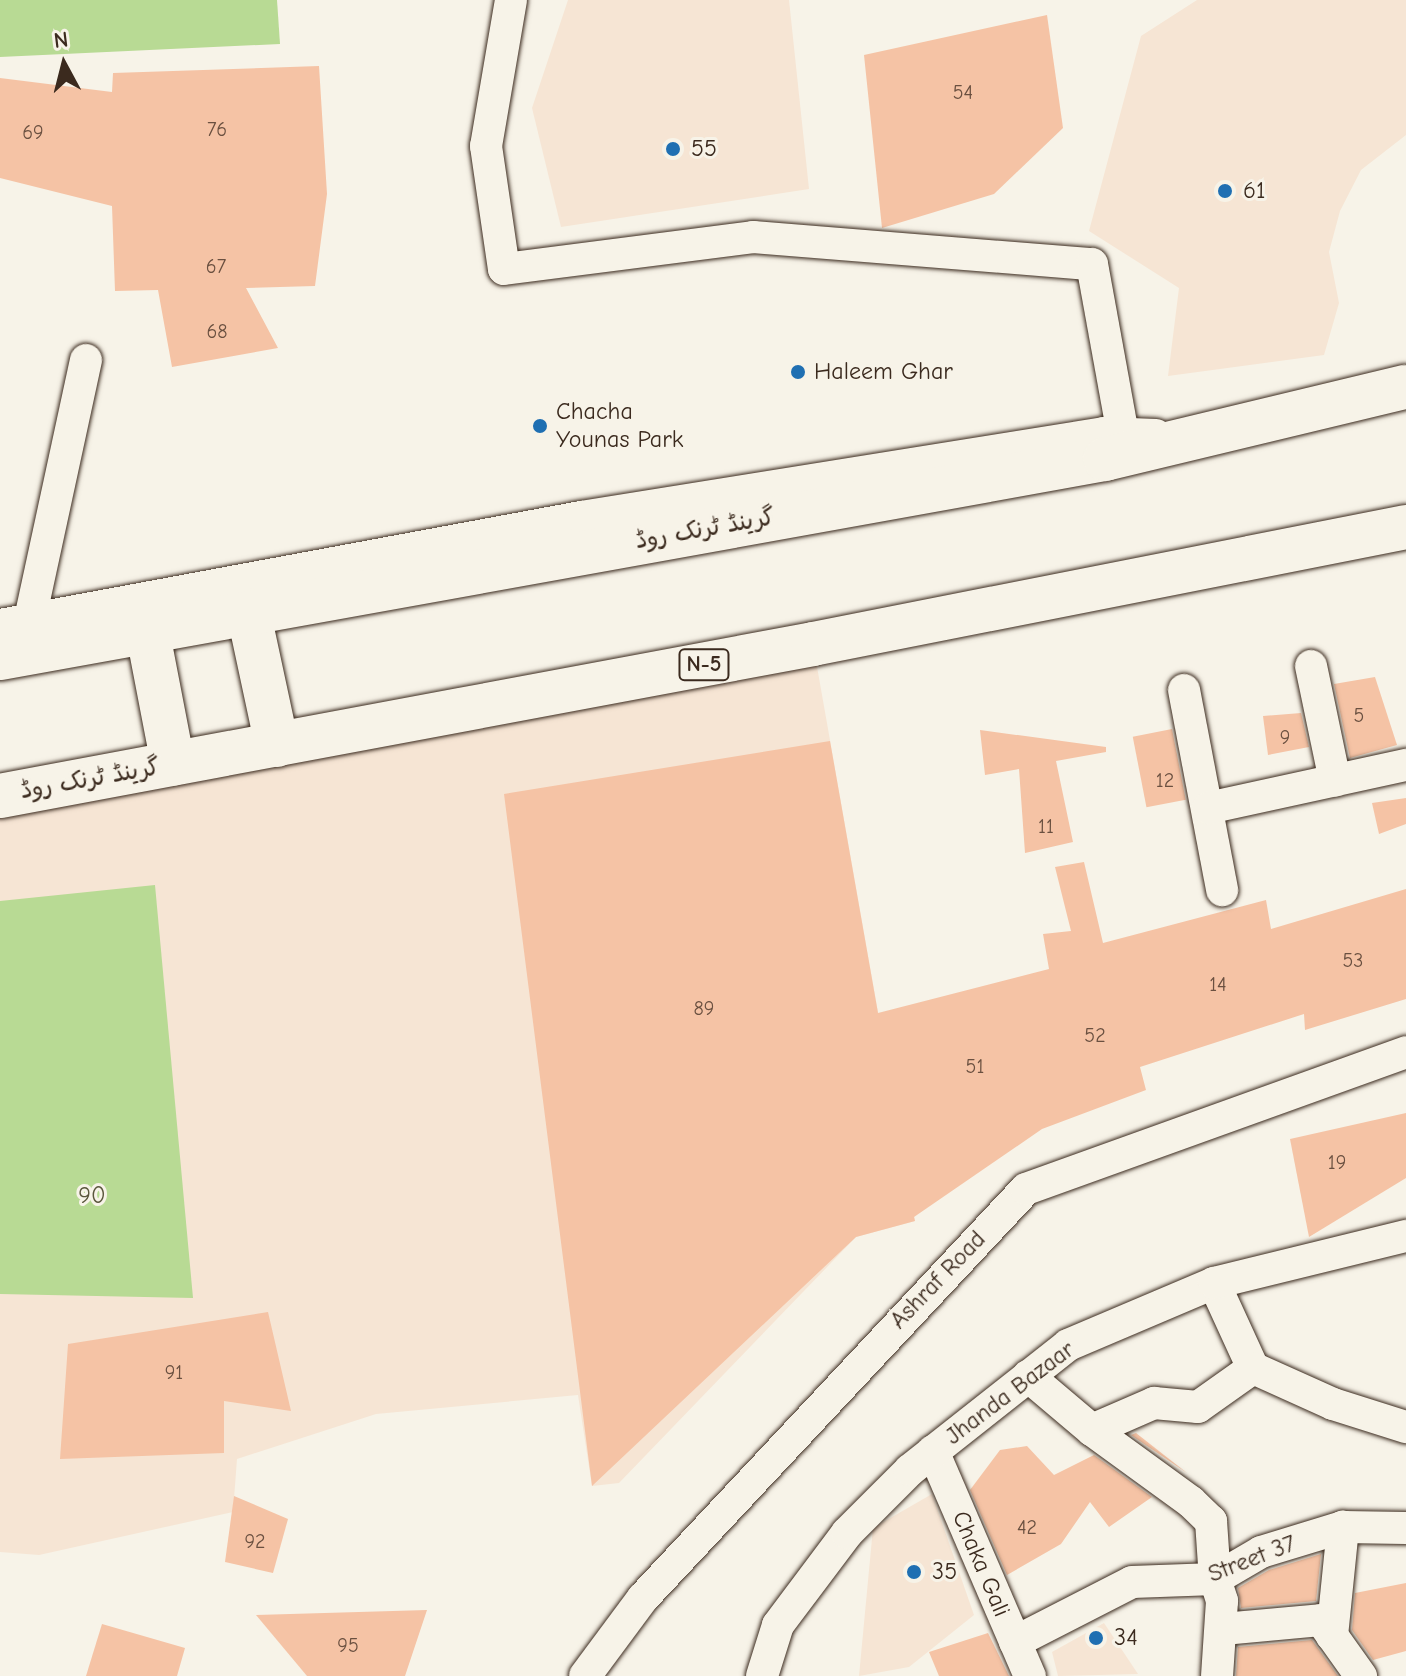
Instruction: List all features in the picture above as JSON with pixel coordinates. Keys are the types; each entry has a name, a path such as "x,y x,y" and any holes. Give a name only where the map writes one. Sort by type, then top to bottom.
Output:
{"highway":[{"name":"گرینڈ ٹرنک روڈ","path":"0,658 1114,447 1174,442 1406,387"},
{"name":"گرینڈ ٹرنک روڈ","path":"0,796 276,735 1406,527"},
{"path":"248,610 276,735"},
{"path":"147,629 171,758"}],"street":[{"path":"511,0 486,146 504,269 753,237 1092,264 1114,447"},
{"path":"86,360 15,622 581,517 1104,433 1114,447"},
{"path":"1311,666 1335,781"},
{"path":"1184,690 1222,890"},
{"path":"1208,808 1406,765"},
{"name":"Ashraf Road","path":"585,1676 643,1598 1026,1189 1406,1052"},
{"name":"Jhanda Bazaar","path":"762,1676 778,1625 847,1533 933,1451 1068,1345 1214,1283 1405,1241"},
{"path":"1214,1283 1253,1368 1333,1404 1406,1427"},
{"path":"1092,1430 1154,1403 1198,1407 1253,1368"},
{"path":"1028,1376 1092,1430 1211,1521 1215,1579 1223,1629 1217,1676"},
{"name":"Chaka Gali","path":"933,1451 1030,1676"},
{"path":"1332,1636 1343,1527"},
{"name":"Street 37","path":"1015,1642 1132,1582 1215,1579 1261,1552 1343,1527 1406,1528"},
{"path":"1223,1629 1321,1620 1361,1676"}],"shaded area":[{"name":"55","path":"568,0 789,0 809,189 561,227 532,108"},
{"name":"61","path":"1197,0 1406,0 1406,135 1361,170 1340,211 1329,252 1339,303 1324,355 1168,376 1179,288 1089,231 1141,36"},
{"path":"813,644 915,1221 856,1237 619,1483 592,1486 578,1395 376,1414 237,1459 233,1512 39,1555 0,1552 0,796"},
{"name":"35","path":"932,1494 974,1615 909,1667 859,1676 873,1528"},
{"name":"34","path":"1104,1623 1138,1674 1058,1676 1052,1652"}],"green space":[{"path":"0,0 277,0 280,44 0,57"},
{"name":"90","path":"155,885 193,1298 0,1294 0,901"}],"building":[{"path":"1047,15 1063,128 994,194 882,228 864,55"},
{"path":"319,66 327,194 315,286 246,288 278,348 172,367 158,290 115,291 112,206 0,178 0,78 112,92 113,73"},
{"path":"1375,677 1397,745 1350,758 1334,684"},
{"path":"1301,713 1309,747 1268,755 1263,716"},
{"path":"1172,729 1186,800 1146,807 1133,737"},
{"path":"980,730 1106,747 1106,752 1056,761 1073,842 1025,853 1019,769 985,775"},
{"path":"830,741 878,1013 1049,969 1043,934 1071,931 1055,867 1084,862 1103,943 1266,900 1271,929 1406,889 1406,999 1305,1030 1304,1014 1140,1067 1146,1090 1042,1129 914,1217 915,1221 856,1237 592,1486 504,794"},
{"path":"1406,798 1406,824 1379,834 1372,803"},
{"path":"1406,1113 1406,1178 1309,1237 1290,1139"},
{"path":"268,1312 291,1411 224,1401 224,1453 60,1459 68,1344"},
{"path":"1136,1433 1187,1473 1131,1435"},
{"path":"1027,1446 1054,1475 1094,1455 1152,1497 1109,1527 1090,1502 1061,1544 1007,1575 970,1490 1000,1450"},
{"path":"234,1496 288,1519 273,1573 225,1562"},
{"path":"1321,1554 1316,1601 1241,1608 1238,1588 1269,1570"},
{"path":"1406,1583 1406,1651 1373,1660 1352,1630 1355,1593"},
{"path":"427,1610 405,1676 307,1676 256,1615"},
{"path":"102,1624 185,1648 177,1676 86,1676"},
{"path":"988,1633 1009,1676 939,1676 929,1652"},
{"path":"1312,1640 1338,1676 1236,1676 1238,1647"}],"place":[{"name":"55","path":"673,149"},
{"name":"61","path":"1225,191"},
{"name":"Haleem Ghar","path":"798,372"},
{"name":"Chacha Younas Park","path":"540,426"},
{"name":"35","path":"914,1572"},
{"name":"34","path":"1096,1638"}]}
